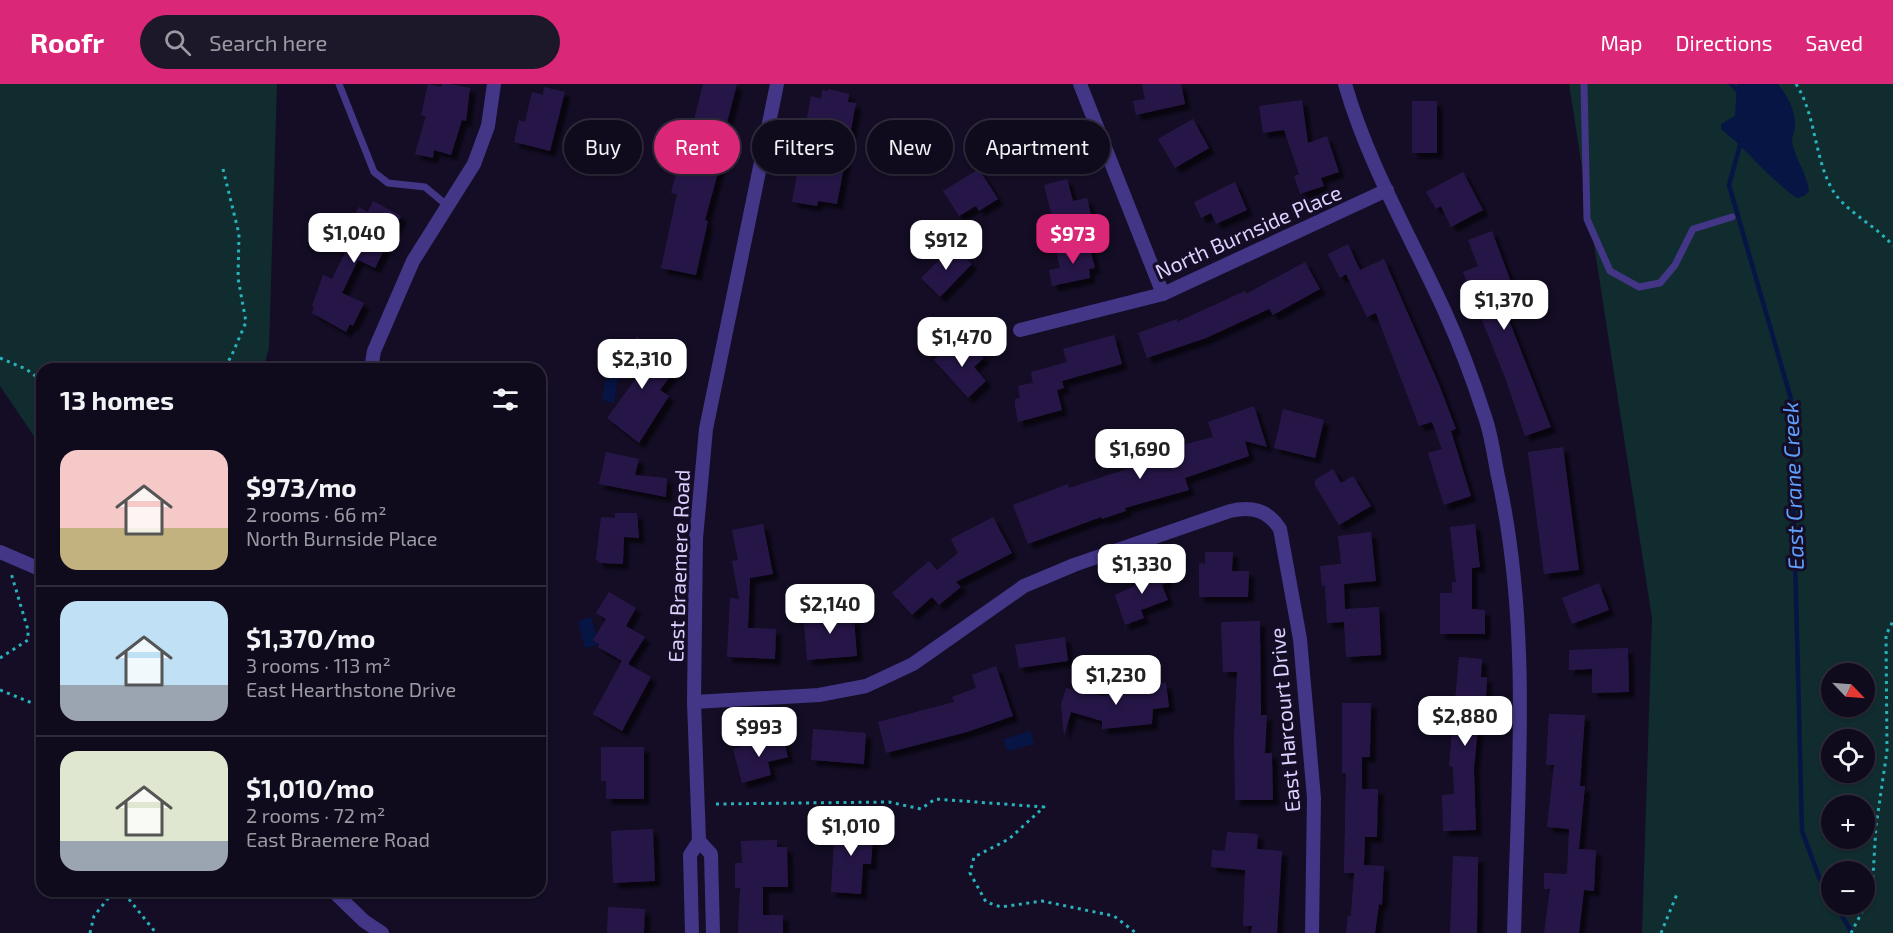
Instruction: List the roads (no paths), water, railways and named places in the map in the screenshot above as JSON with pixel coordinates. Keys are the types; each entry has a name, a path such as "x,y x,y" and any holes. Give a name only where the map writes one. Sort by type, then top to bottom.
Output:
{"street":[{"path":"372,363 374,351 412,261 449,207 474,164 488,126 494,84"},
{"name":"East Braemere Road","path":"692,933 690,855 699,841 694,702 696,538 706,429 777,84"},
{"path":"1080,84 1163,294"},
{"path":"1345,84 1353,112 1387,190 1447,315 1485,417 1508,524 1519,610 1521,680 1514,933"},
{"name":"North Burnside Place","path":"1020,330 1163,294 1387,190"},
{"name":"East Harcourt Drive","path":"694,702 819,695 866,686 913,664 1024,586 1074,565 1230,511 1246,508 1263,512 1273,519 1280,529 1300,639 1314,798 1312,933"},
{"path":"0,552 36,567"},
{"name":"East Braemere Road","path":"699,841 711,854 713,933"},
{"path":"339,897 358,916 382,933"}],"lane":[{"path":"339,84 374,172 388,183 425,187 449,207"},
{"path":"1584,84 1587,219 1610,271 1639,287 1660,282 1675,264 1693,230 1732,217"}],"waterway":[{"name":"East Crane Creek","path":"1731,84 1738,91"},
{"name":"East Crane Creek","path":"1742,138 1729,185 1791,399 1802,831 1821,880"},
{"name":"East Crane Creek","path":"1841,915 1852,933"}]}
